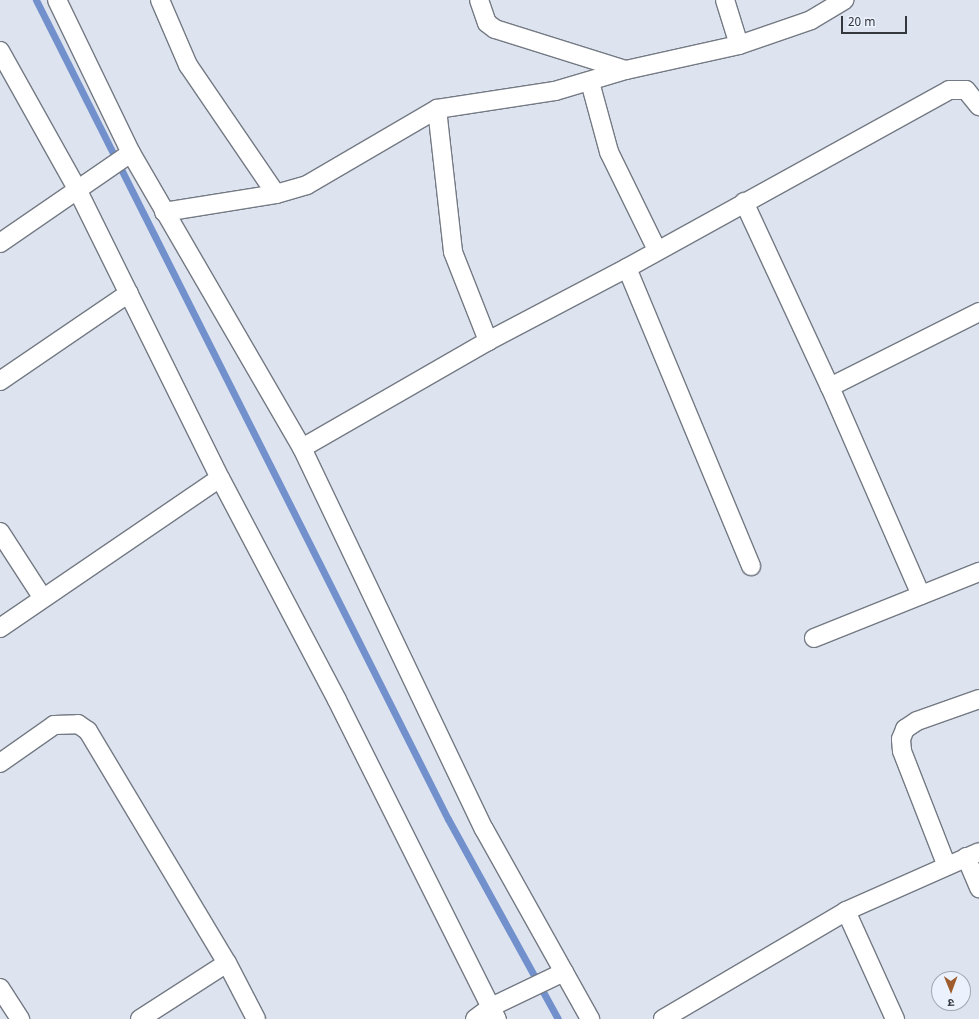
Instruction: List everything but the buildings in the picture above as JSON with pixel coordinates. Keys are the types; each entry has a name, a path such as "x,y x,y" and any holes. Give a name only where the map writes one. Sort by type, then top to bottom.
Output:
{"street":[{"path":"57,0 126,155 164,212 302,448 484,828 557,975 590,1019"},
{"path":"160,0 188,65 276,194"},
{"path":"480,0 487,23 495,29 626,70"},
{"path":"725,0 739,45"},
{"path":"164,212 276,194 330,173 438,109 590,82 626,70 739,45 790,29 844,0"},
{"path":"0,51 76,187 220,478 337,700 494,1013"},
{"path":"590,82 608,152 657,250"},
{"path":"302,448 488,341 627,268 657,250 949,90 966,90 979,106"},
{"path":"438,109 454,252 488,341"},
{"path":"0,242 76,187 126,155"},
{"path":"744,202 830,387 921,596"},
{"path":"627,268 751,566"},
{"path":"0,381 129,293"},
{"path":"830,387 979,312"},
{"path":"0,628 42,597 220,478"},
{"path":"0,532 42,597"},
{"path":"814,638 979,572"},
{"path":"946,864 902,751 901,739 905,729 917,721 979,699"},
{"path":"0,762 54,725 78,724 88,731 227,963 256,1019"},
{"path":"663,1019 846,911 946,864 972,854 979,888"},
{"path":"846,911 895,1019"},
{"path":"140,1019 227,963"},
{"path":"475,1019 494,1013 519,994 557,975"},
{"path":"0,988 20,1019"}],"waterway":[{"path":"36,0 448,819 558,1019"}]}
